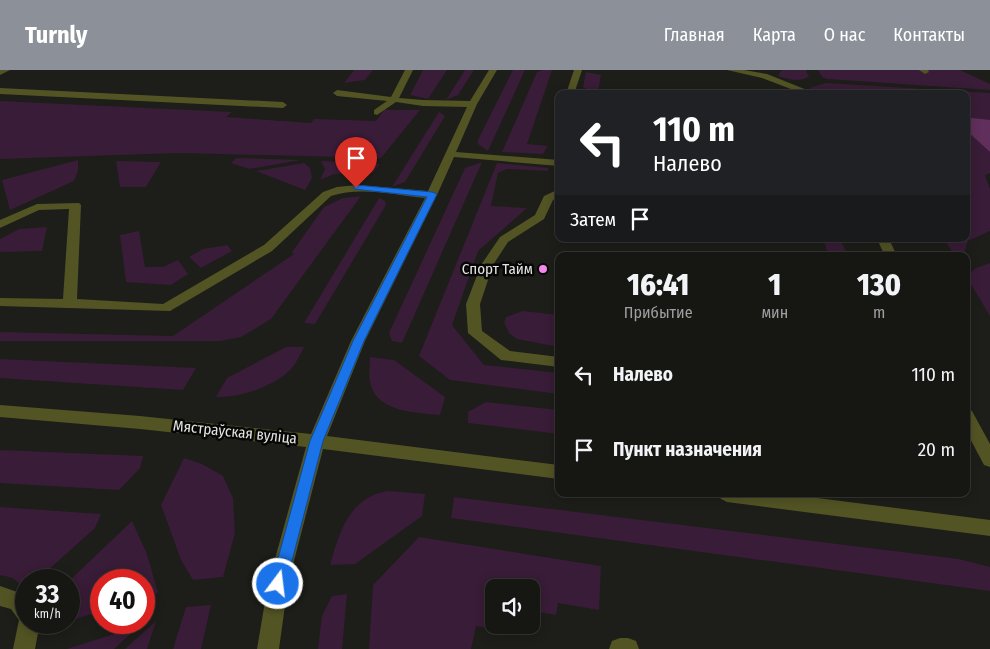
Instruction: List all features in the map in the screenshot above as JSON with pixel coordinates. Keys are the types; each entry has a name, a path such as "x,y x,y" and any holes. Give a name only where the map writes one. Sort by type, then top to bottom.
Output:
{"street":[{"path":"0,73 6,70"},
{"path":"377,112 393,101 409,70"},
{"path":"268,649 278,584 316,441 358,341 432,194 473,104 493,70"},
{"path":"571,90 578,70"},
{"path":"731,70 764,76 802,90"},
{"path":"0,91 283,105"},
{"path":"337,93 393,101 473,104"},
{"path":"450,154 493,160 555,160"},
{"path":"0,302 70,303 165,308 268,248 327,194 356,188 432,194"},
{"path":"555,194 548,198 540,217 504,240 487,265 473,304 475,333 489,346 506,356 555,362"},
{"path":"0,224 37,207 75,205 70,303"},
{"name":"Мястраўская вуліца","path":"0,411 174,426 316,441 555,471"},
{"path":"970,422 990,460"},
{"path":"750,497 990,528"},
{"path":"0,596 15,600"},
{"path":"24,649 27,634"}],"shaded area":[{"path":"354,70 373,70 365,80 344,83"},
{"path":"423,70 447,70 428,99 410,95"},
{"path":"465,70 474,70 458,95 446,100"},
{"path":"513,70 525,70 488,151 478,144 478,140"},
{"path":"552,70 527,144 548,146 543,154 502,152 537,72"},
{"path":"782,70 806,70 809,77 797,80 786,79 778,76"},
{"path":"818,70 960,70 990,84 990,90 827,79 822,77"},
{"path":"586,72 601,75 598,90 588,90 583,87"},
{"path":"826,83 941,90 813,90 809,88"},
{"path":"970,92 990,93 990,173 985,175 990,189 990,231 970,240"},
{"path":"0,101 232,112 226,117 311,123 314,119 376,121 384,110 420,110 381,158 180,153 0,159"},
{"path":"439,112 445,116 405,182 392,187"},
{"path":"970,119 990,120 990,152 970,134"},
{"path":"236,158 301,160 249,169 231,163"},
{"path":"78,160 78,171 74,181 10,210 2,180"},
{"path":"116,161 161,162 146,187 120,187"},
{"path":"321,161 380,164 373,173 334,174 320,180 325,169"},
{"path":"482,162 402,343 392,341 389,333 465,168"},
{"path":"304,163 310,168 312,178 305,190 256,171"},
{"path":"497,163 548,168 548,171 507,169 498,173 491,206 527,208 478,251 452,325 484,365 555,373 555,393 450,380 419,356"},
{"path":"361,196 271,319 241,337 220,341 0,341 0,332 173,336 294,254 292,252 324,207 343,198"},
{"path":"379,198 385,201 386,205 315,324 304,323"},
{"path":"47,227 42,251 0,252 0,239 19,229"},
{"path":"139,231 145,267 163,267 178,260 188,274 171,285 126,282 120,235"},
{"path":"824,242 841,242 846,252 828,252"},
{"path":"946,242 968,242 964,252 952,252"},
{"path":"227,245 232,251 201,268 189,257 203,249"},
{"path":"990,263 990,316 970,283 970,273 976,268"},
{"path":"523,311 555,315 555,346 517,339 509,333 504,322 506,317"},
{"path":"286,347 304,347 294,366 277,380 257,390 226,397 216,397 227,378"},
{"path":"370,357 394,360 445,397 440,415 410,412 381,401 375,394 370,382"},
{"path":"0,359 196,368 183,390 0,378"},
{"path":"486,402 555,410 555,434 468,423 468,412"},
{"path":"0,450 143,456 140,468 119,490 0,483"},
{"path":"184,458 202,464 223,476 233,498 235,533 223,577 193,580 181,560 161,505"},
{"path":"388,491 425,494 422,516 355,564 330,565 342,529 355,509 375,495"},
{"path":"454,497 959,559 990,567 990,591 451,518"},
{"path":"0,507 101,514 95,528 49,569 15,569 15,580 0,575"},
{"path":"132,521 147,554 151,569 90,569 90,614 80,618 80,571"},
{"path":"419,537 601,566 599,610 558,603 556,615 540,612 540,579 485,579 485,627 476,626 471,649 369,649 373,585"},
{"path":"155,582 158,593 155,594"},
{"path":"347,594 342,649 318,649 322,616 332,596"},
{"path":"211,605 201,649 173,649 186,607"},
{"path":"114,634 130,634 114,649 67,649"},
{"path":"142,634 152,634 147,649 125,649"}],"place":[{"name":"Спорт Тайм","path":"543,269"}],"route":[{"path":"278,584 316,441 358,341 432,194 356,188"}]}
